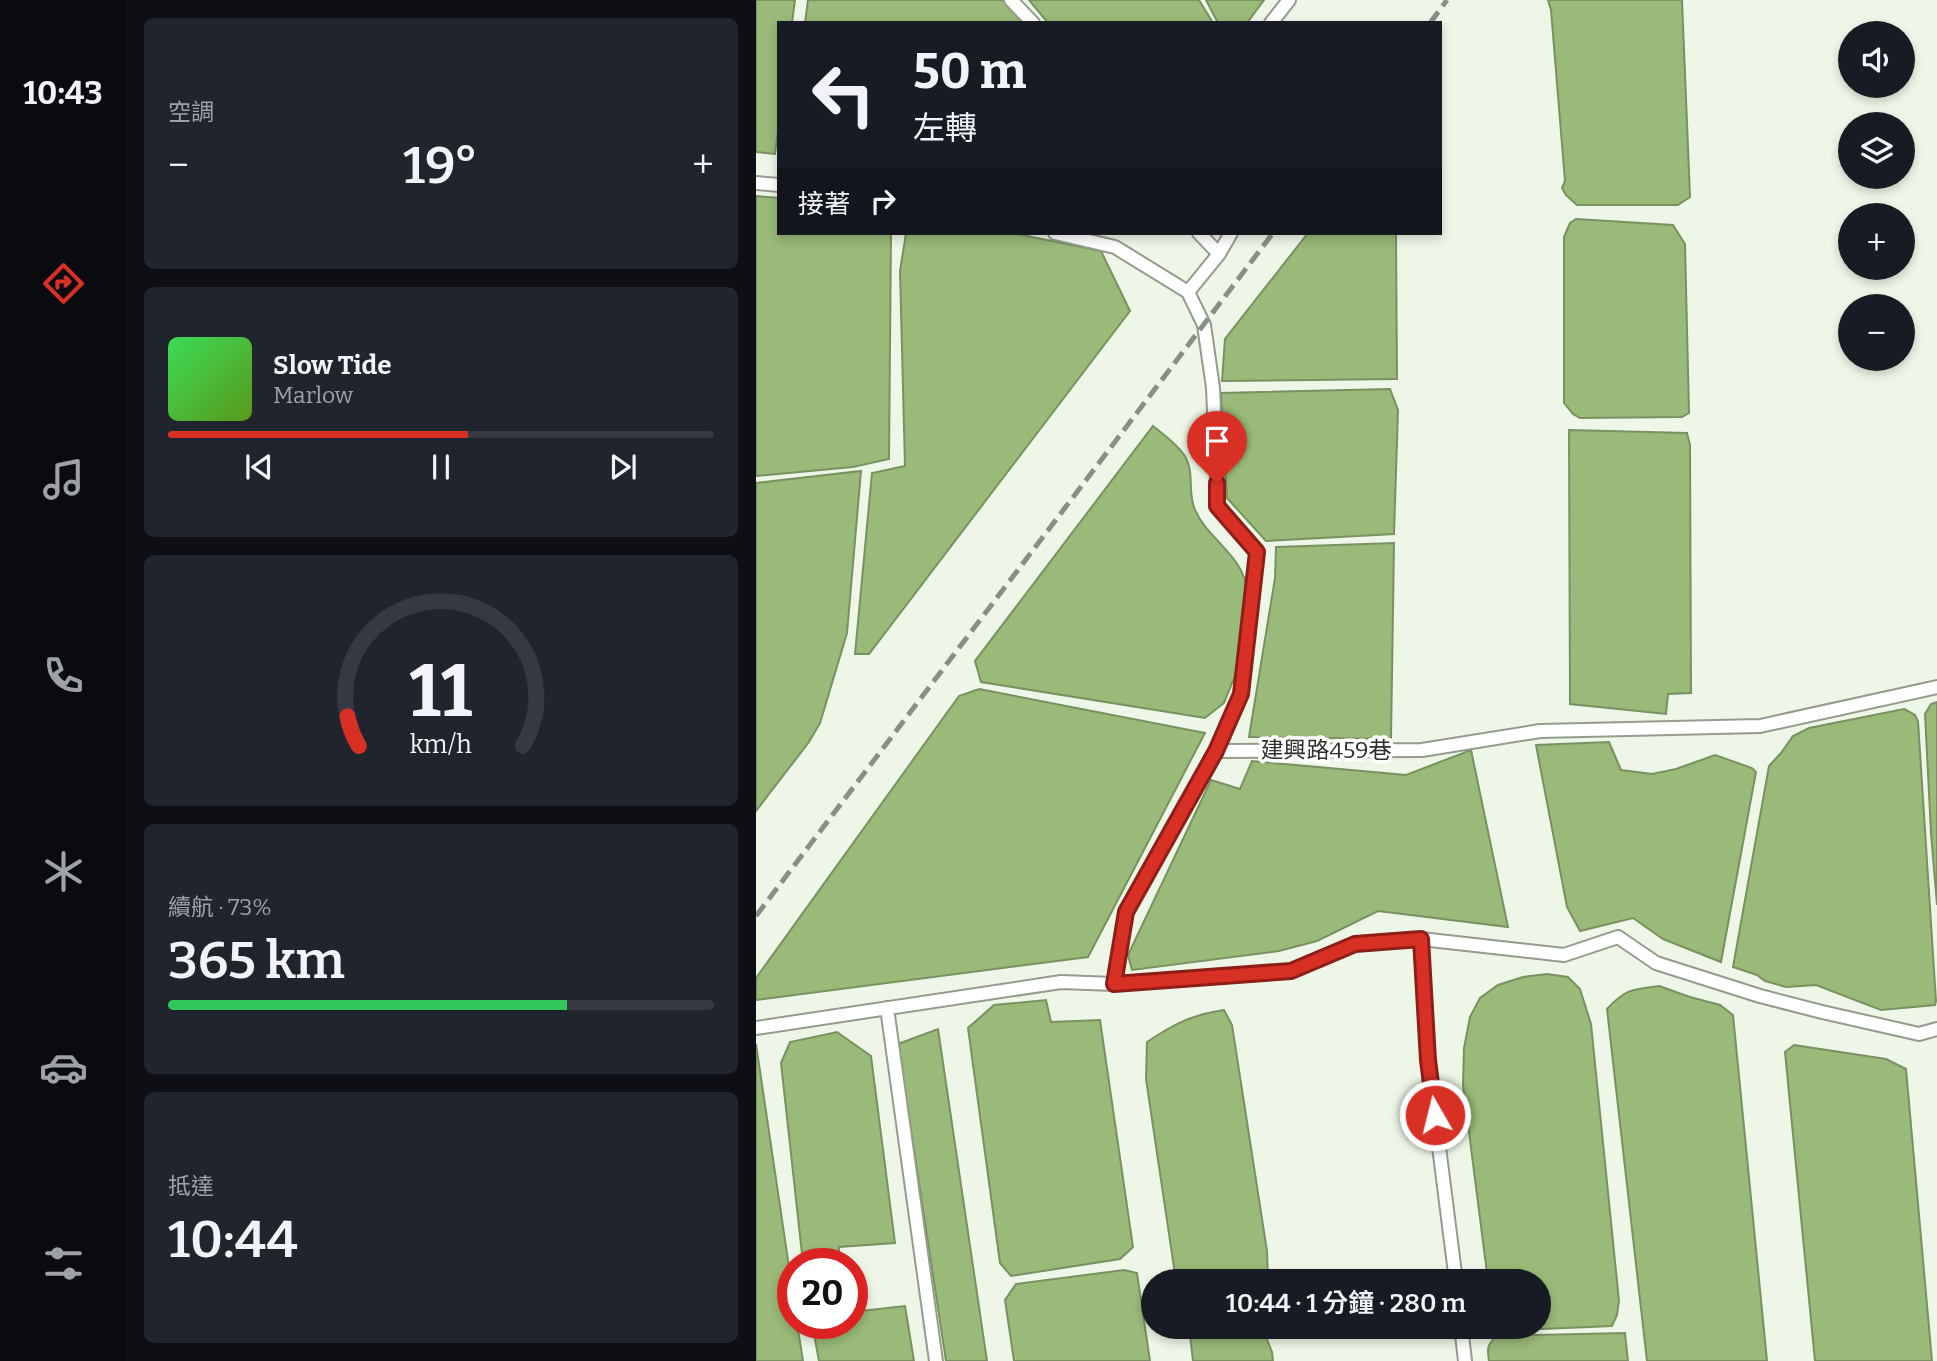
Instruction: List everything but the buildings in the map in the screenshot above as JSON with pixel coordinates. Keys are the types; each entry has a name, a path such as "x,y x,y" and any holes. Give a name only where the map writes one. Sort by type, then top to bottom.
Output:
{"lane":[{"path":"1011,0 1031,21"},
{"path":"1273,21 1289,0"},
{"path":"756,183 777,185"},
{"path":"1064,235 1115,247 1188,292 1204,325 1213,388 1217,506 1257,552 1241,694 1216,751 1126,912 1114,984"},
{"path":"1201,235 1219,254"},
{"path":"1188,292 1219,254 1230,235"},
{"name":"建興路459巷","path":"1216,751 1422,750 1540,730 1760,726 1937,687"},
{"path":"756,1028 1062,982 1114,984 1291,971 1355,944 1421,939 1564,956 1618,937 1656,963 1760,996 1919,1034 1937,1029"},
{"path":"1421,939 1428,1060 1454,1269"},
{"path":"887,1008 936,1361"},
{"path":"1462,1339 1465,1361"}],"shaded area":[{"path":"756,0 795,0 792,21 777,21 775,154 756,152"},
{"path":"808,0 1005,0 1027,21 805,21"},
{"path":"1029,0 1199,0 1212,21 1046,21"},
{"path":"1206,0 1264,0 1248,21 1217,21"},
{"path":"1548,0 1682,0 1690,197 1678,205 1577,205 1566,195 1562,188 1565,181"},
{"path":"756,196 777,198 777,235 891,235 889,459 853,467 756,476"},
{"path":"1576,219 1673,225 1685,244 1689,413 1682,417 1580,418 1564,403 1564,237 1570,223"},
{"path":"906,235 1022,235 1101,251 1130,311 869,654 855,654 872,473 905,466 900,271"},
{"path":"1306,235 1396,235 1397,379 1222,381 1225,339"},
{"path":"1390,389 1398,410 1394,534 1266,541 1227,498 1221,393"},
{"path":"1153,426 1185,456 1190,469 1191,497 1195,510 1208,530 1233,558 1245,579 1247,592 1235,676 1224,703 1205,718 981,682 975,661"},
{"path":"1569,430 1687,433 1690,445 1691,693 1668,694 1666,714 1570,704"},
{"path":"861,471 847,633 820,723 809,742 756,811 756,483"},
{"path":"1394,543 1391,739 1249,737 1275,578 1276,547"},
{"path":"979,689 1205,733 1088,957 756,1000 756,978 959,696"},
{"path":"1937,702 1937,905 1925,714 1931,704"},
{"path":"1904,709 1915,715 1918,721 1935,1005 1881,1010 1816,985 1786,987 1733,967 1769,766 1793,736 1809,728"},
{"path":"1609,742 1621,770 1652,774 1676,769 1715,755 1752,768 1756,772 1721,962 1663,939 1633,918 1580,931 1567,907 1536,745"},
{"path":"1471,750 1508,927 1378,911 1317,941 1279,951 1132,970 1128,955 1211,780 1240,789 1252,761 1406,775"},
{"path":"1547,974 1568,977 1580,989 1591,1024 1619,1301 1612,1326 1551,1329 1551,1269 1486,1269 1463,1085 1464,1048 1470,1017 1480,998 1498,985 1523,977"},
{"path":"1659,986 1720,1005 1733,1015 1767,1361 1647,1361 1607,1009 1630,991"},
{"path":"1046,1000 1051,1022 1100,1020 1133,1247 1120,1259 1011,1276 1000,1263 968,1028 994,1005"},
{"path":"1224,1010 1232,1025 1268,1269 1174,1269 1146,1079 1147,1042 1183,1021"},
{"path":"938,1029 987,1361 946,1361 898,1044"},
{"path":"837,1032 871,1056 895,1243 801,1248 781,1063 790,1042"},
{"path":"756,1044 786,1248 777,1248 777,1339 800,1339 803,1361 756,1361"},
{"path":"1794,1045 1886,1059 1906,1069 1932,1361 1815,1361 1785,1052"},
{"path":"1124,1270 1137,1273 1141,1300 1141,1339 1147,1339 1150,1361 1014,1361 1005,1300 1016,1284"},
{"path":"905,1306 914,1361 819,1361 815,1339 868,1339 868,1310"},
{"path":"1625,1333 1628,1361 1489,1361 1488,1347 1494,1339 1551,1339 1551,1335"},
{"path":"1190,1339 1267,1339 1273,1361 1193,1361"}],"railway":[{"path":"1431,21 1447,0"},
{"path":"756,916 1271,235"}],"route":[{"path":"1217,483 1217,506 1257,552 1241,694 1216,751 1126,912 1114,984 1291,971 1355,944 1421,939 1428,1060 1435,1115"}]}
